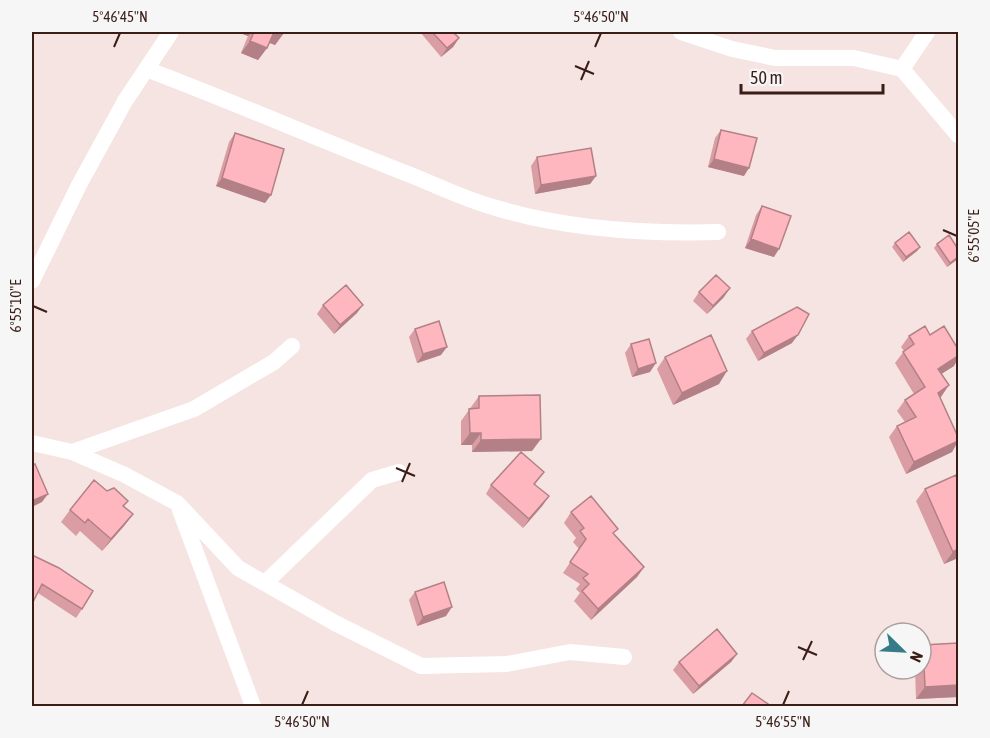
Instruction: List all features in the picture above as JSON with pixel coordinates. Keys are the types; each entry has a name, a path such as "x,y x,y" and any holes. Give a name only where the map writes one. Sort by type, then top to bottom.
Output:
{"street":[{"path":"32,281 125,101 171,32"},
{"path":"681,32 732,49 775,58 854,58 902,69 958,135"},
{"path":"902,69 927,32"},
{"path":"146,69 219,96 342,148 493,207 571,225 668,234 718,232"},
{"path":"72,452 194,409 274,362 292,346"},
{"path":"32,443 72,452 123,474 177,503 238,568 335,623 422,666 507,664 570,652 624,657"},
{"path":"265,583 372,480 399,472"},
{"path":"177,503 253,706"}],"building":[{"path":"254,32 274,32 267,48 250,41"},
{"path":"432,32 453,32 459,38 447,48"},
{"path":"721,130 757,138 749,168 714,159"},
{"path":"235,133 284,149 271,195 222,178"},
{"path":"591,148 596,176 541,185 537,157"},
{"path":"762,206 791,216 779,249 751,239"},
{"path":"909,232 920,247 906,257 895,243"},
{"path":"949,235 958,249 958,257 950,263 937,244"},
{"path":"716,275 730,288 713,306 699,292"},
{"path":"346,285 363,305 340,325 323,305"},
{"path":"797,307 809,314 798,335 764,353 752,331"},
{"path":"439,321 447,347 423,354 415,329"},
{"path":"925,326 930,335 944,326 958,349 958,356 938,369 949,385 938,393 958,441 914,462 897,426 916,417 905,400 925,387 903,352 914,344 909,336"},
{"path":"711,335 727,371 682,393 665,357"},
{"path":"649,339 656,363 638,369 631,344"},
{"path":"540,395 541,439 481,440 481,433 470,433 469,409 479,408 479,396"},
{"path":"521,452 544,472 534,484 549,496 529,519 491,485"},
{"path":"35,464 48,494 32,501 32,465"},
{"path":"956,475 958,482 958,549 953,552 925,489"},
{"path":"94,480 107,491 114,488 128,501 123,506 133,514 111,539 88,519 85,523 70,510"},
{"path":"591,496 618,529 613,533 644,567 598,609 582,591 589,584 583,578 588,574 570,562 586,539 580,531 584,528 571,512"},
{"path":"32,555 59,568 93,591 82,609 42,584 32,604"},
{"path":"444,582 452,607 423,617 415,592"},
{"path":"717,629 737,654 699,686 679,662"},
{"path":"958,643 958,685 925,687 925,681 933,681 933,644"},
{"path":"752,693 771,706 742,706"}]}
